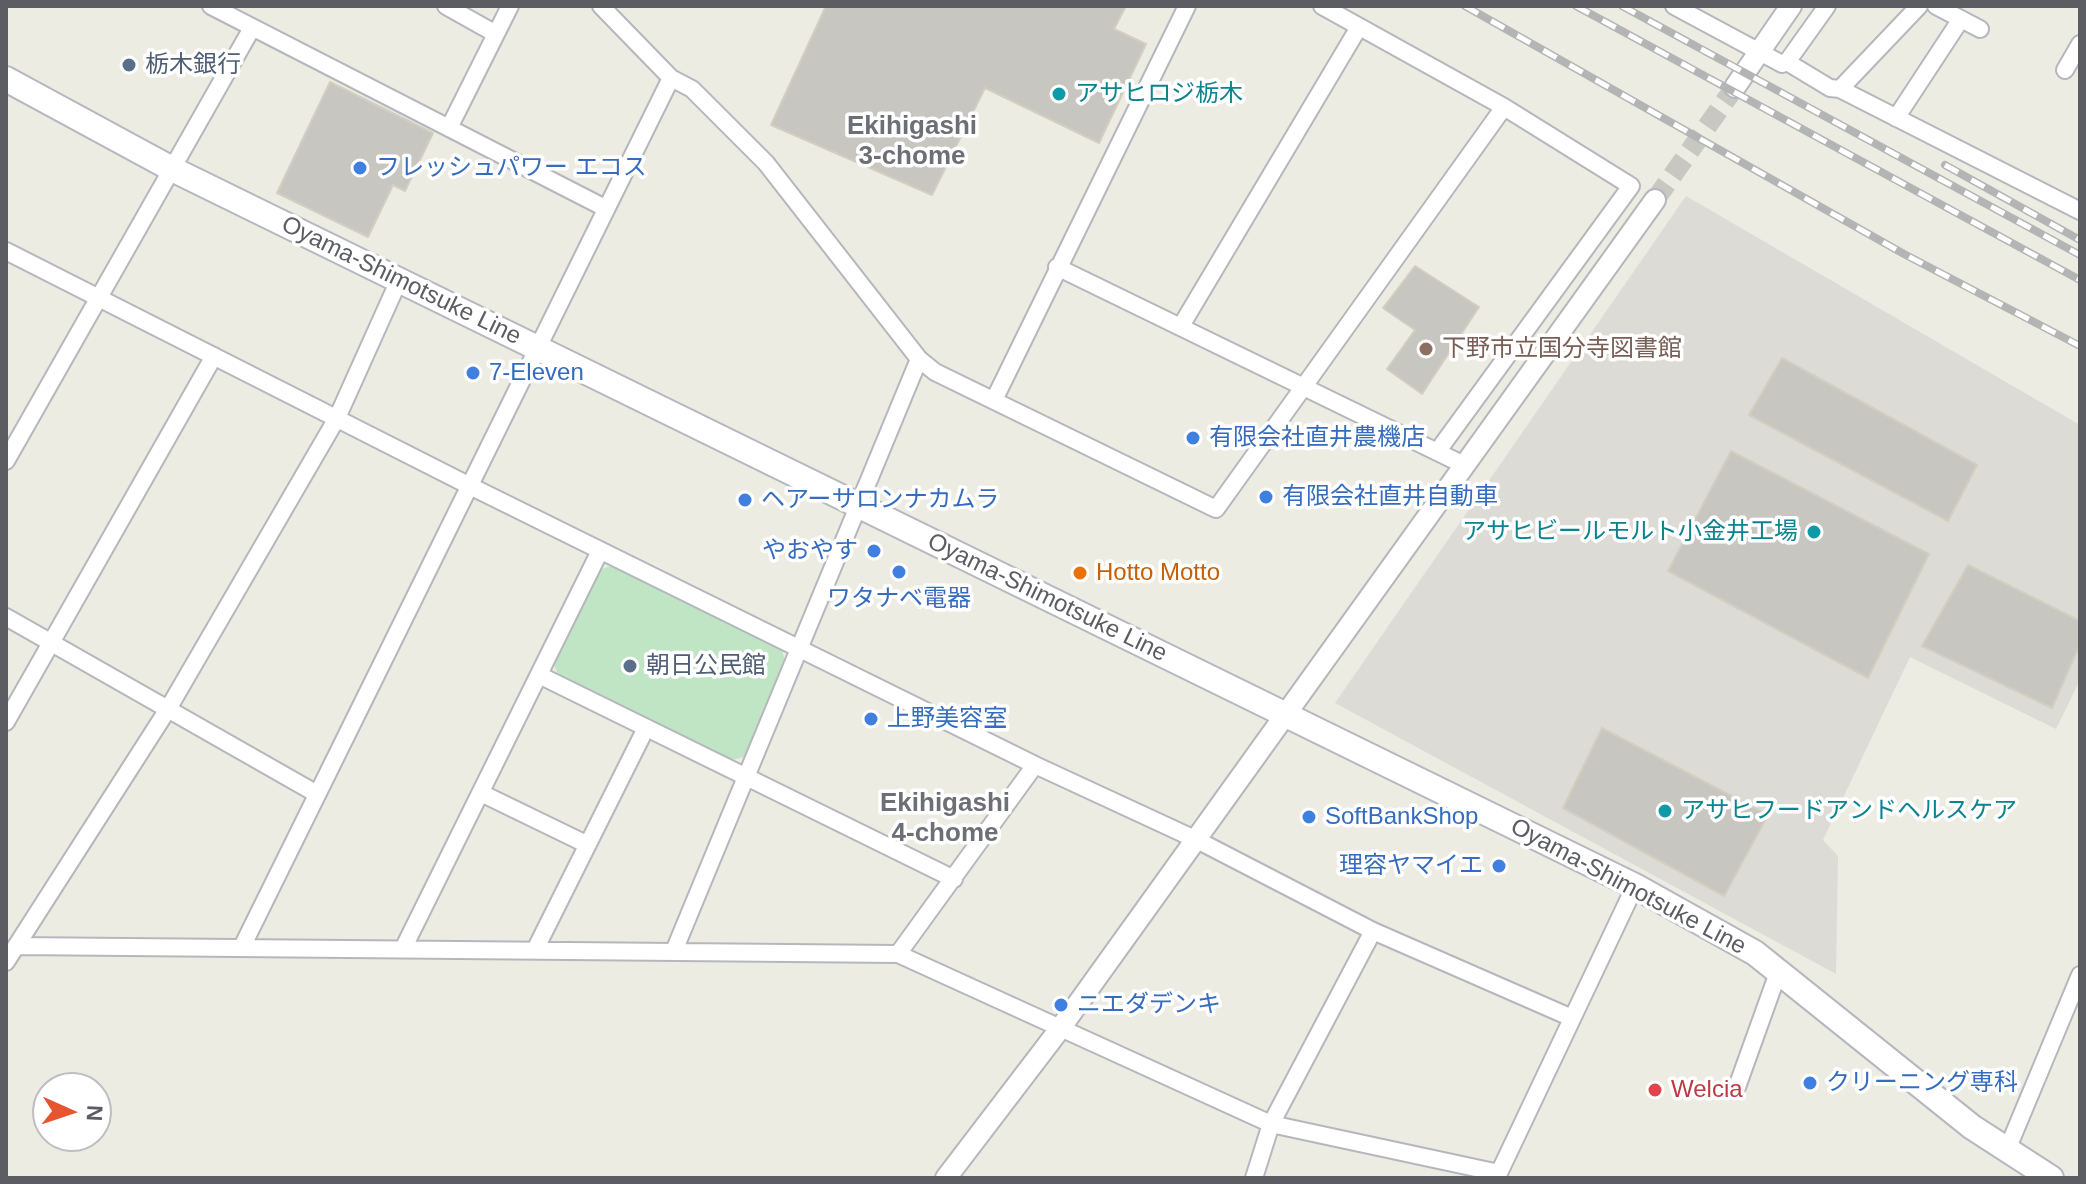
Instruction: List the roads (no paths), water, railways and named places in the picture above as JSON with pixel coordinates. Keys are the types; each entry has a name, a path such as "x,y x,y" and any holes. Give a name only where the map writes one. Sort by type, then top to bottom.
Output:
{"main road":[{"name":"Oyama-Shimotsuke Line","path":"6,79 172,169 1635,886 1779,970 1972,1127 2051,1178"}],"street":[{"path":"211,6 605,208"},
{"path":"446,6 496,34"},
{"path":"449,128 510,6"},
{"path":"601,6 671,78 692,89 766,163 919,359 935,372 1216,509 1504,107"},
{"path":"994,400 1187,6"},
{"path":"1322,6 1504,107 1631,186 1437,452"},
{"path":"1674,6 1703,13 1758,52 1782,64 1787,62 1827,6"},
{"path":"1735,87 1791,6"},
{"path":"1840,89 1919,6"},
{"path":"1936,6 1980,29"},
{"path":"1896,118 1961,19"},
{"path":"1181,326 1359,27"},
{"path":"6,461 252,28"},
{"path":"2065,70 2080,44"},
{"path":"1787,62 1830,88 1840,89 2080,211"},
{"path":"242,947 671,78"},
{"path":"946,1178 1059,1030 1197,840 1655,200"},
{"path":"6,251 600,551 1035,765 1197,840 1373,931 1572,1018"},
{"path":"1057,267 1464,465"},
{"path":"6,962 168,709 337,418 399,280"},
{"path":"6,722 214,356"},
{"path":"674,951 919,359"},
{"path":"403,949 600,551"},
{"path":"6,617 317,794"},
{"path":"539,675 954,879"},
{"path":"535,950 646,728"},
{"path":"898,954 1035,765"},
{"path":"481,793 586,844"},
{"path":"16,946 898,954 1271,1124 1499,1173 1635,886"},
{"path":"1254,1178 1271,1124 1373,931"},
{"path":"1737,1087 1779,970"},
{"path":"2007,1150 2080,975"}],"tunnel":[{"path":"1655,200 1735,87"}],"railway":[{"path":"1465,6 1904,254 2080,346"},
{"path":"1576,6 2080,280"},
{"path":"1622,6 2080,255"},
{"path":"1945,165 2080,240"}],"place":[{"name":"栃木銀行","path":"129,65"},
{"name":"アサヒロジ栃木","path":"1059,94"},
{"name":"フレッシュパワー エコス","path":"360,168"},
{"name":"下野市立国分寺図書館","path":"1426,349"},
{"name":"7-Eleven","path":"473,373"},
{"name":"有限会社直井農機店","path":"1193,438"},
{"name":"有限会社直井自動車","path":"1266,497"},
{"name":"ヘアーサロンナカムラ","path":"745,500"},
{"name":"アサヒビールモルト小金井工場","path":"1814,532"},
{"name":"やおやす","path":"874,551"},
{"name":"ワタナベ電器","path":"899,572"},
{"name":"Hotto Motto","path":"1080,573"},
{"name":"朝日公民館","path":"630,666"},
{"name":"上野美容室","path":"871,719"},
{"name":"アサヒフードアンドヘルスケア","path":"1665,811"},
{"name":"SoftBankShop","path":"1309,817"},
{"name":"理容ヤマイエ","path":"1499,866"},
{"name":"ニエダデンキ","path":"1061,1005"},
{"name":"クリーニング専科","path":"1810,1083"},
{"name":"Welcia","path":"1655,1090"}],"district":[{"name":"Ekihigashi 3-chome","path":"912,142"},
{"name":"Ekihigashi 4-chome","path":"945,819"}]}
